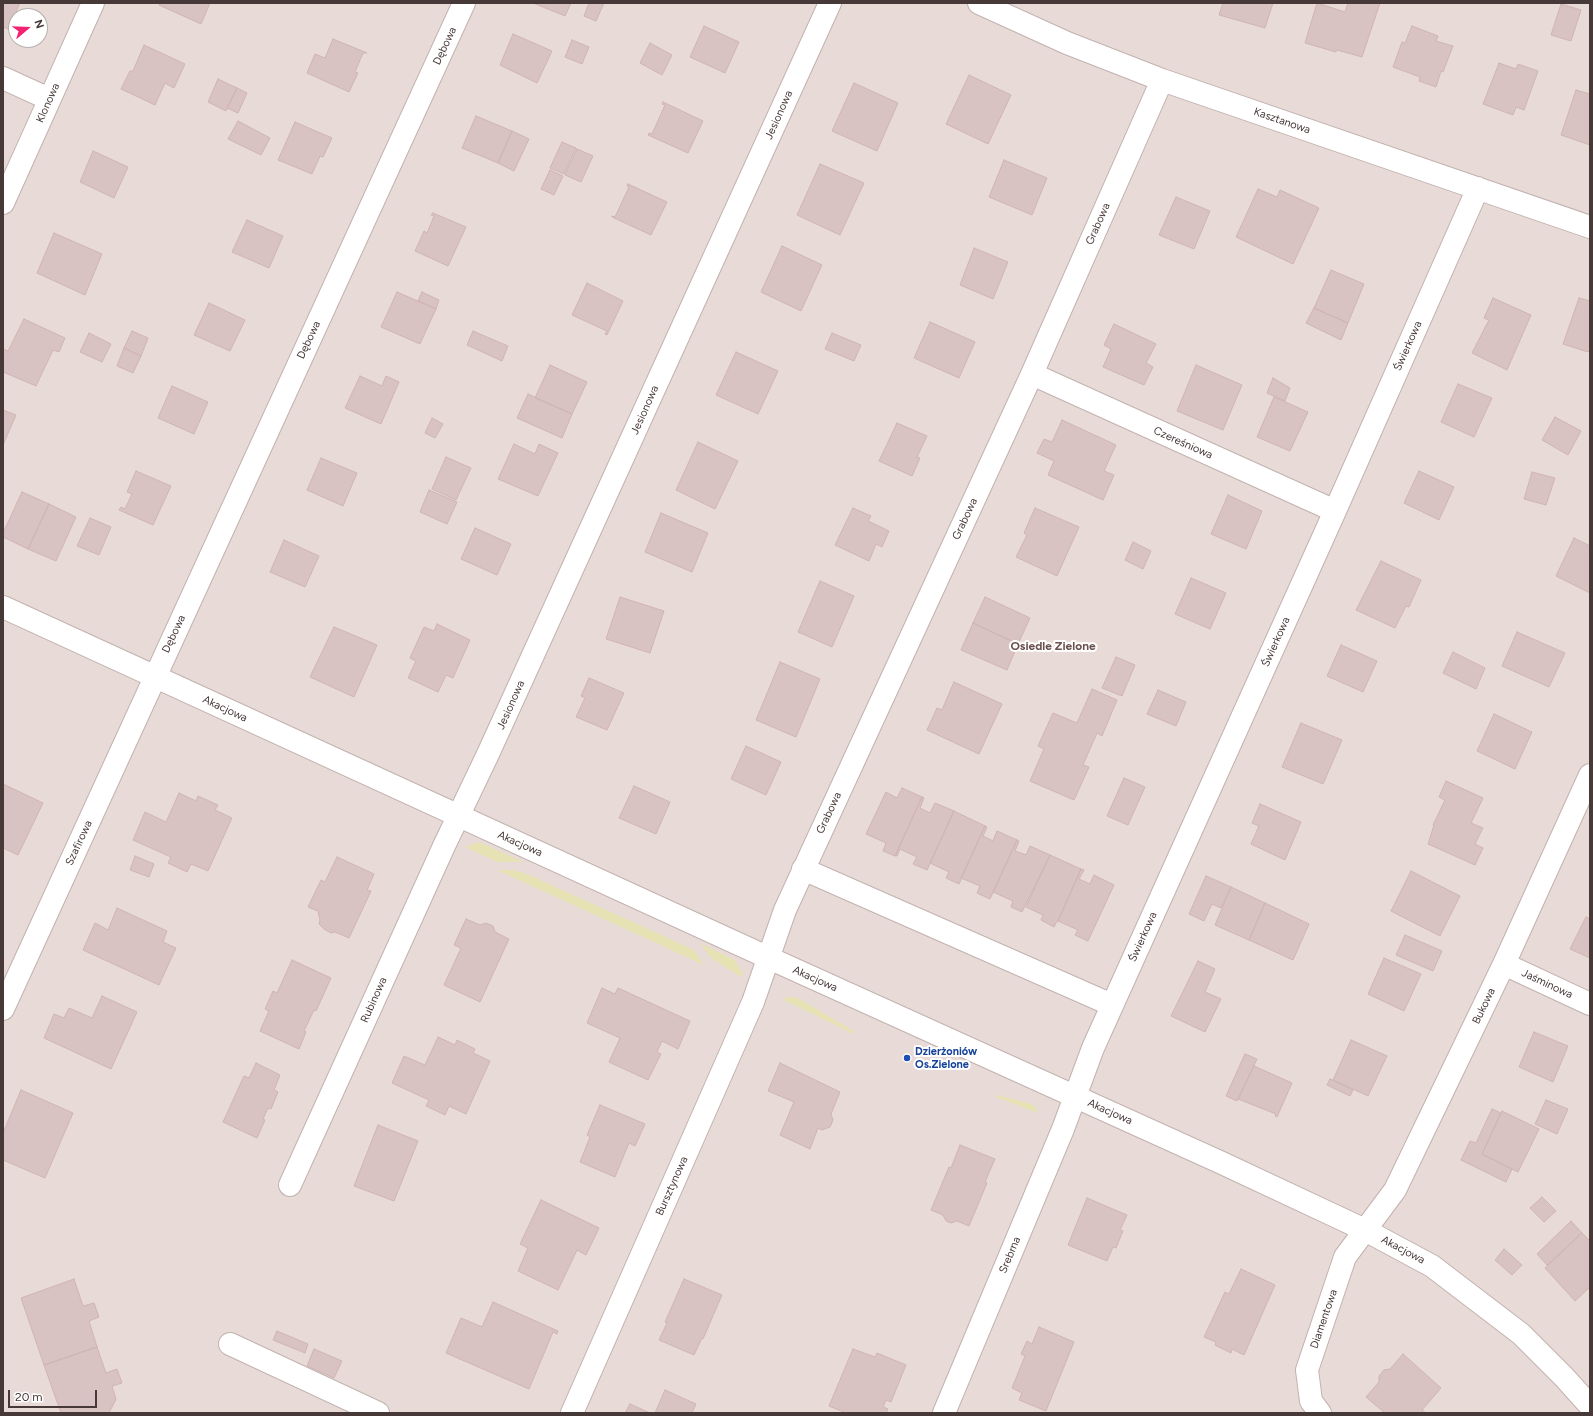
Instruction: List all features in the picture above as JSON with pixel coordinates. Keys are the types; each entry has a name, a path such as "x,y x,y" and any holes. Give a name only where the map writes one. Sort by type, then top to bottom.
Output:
{"street":[{"name":"Klonowa","path":"3,203 93,3"},
{"name":"Dębowa","path":"154,677 464,3"},
{"name":"Jesionowa","path":"458,816 492,747 830,3"},
{"name":"Kasztanowa","path":"978,3 1067,43 1162,80 1590,227"},
{"path":"3,78 49,99"},
{"name":"Grabowa","path":"769,958 785,910 803,869 1032,374 1162,80"},
{"name":"Świerkowa","path":"1074,1096 1112,1005 1335,511 1478,188"},
{"name":"Czereśniowa","path":"1032,374 1335,511"},
{"name":"Akacjowa","path":"3,607 1365,1230 1432,1266 1514,1329 1564,1377 1590,1406"},
{"name":"Szafirowa","path":"3,1009 154,677"},
{"name":"Bukowa","path":"1365,1230 1395,1190 1504,964 1590,775"},
{"name":"Rubinowa","path":"290,1185 458,816"},
{"path":"803,869 1112,1005"},
{"name":"Bursztynowa","path":"572,1413 753,1002 769,958"},
{"name":"Jaśminowa","path":"1504,964 1590,1004"},
{"name":"Srebrna","path":"944,1413 1063,1128 1074,1096"},
{"name":"Diamentowa","path":"1320,1413 1311,1401 1307,1370 1345,1257 1365,1230"},
{"path":"230,1344 378,1413"}],"shaded area":[{"path":"3,3 1590,3 1590,1413 3,1413"},
{"path":"479,842 523,862 497,862 465,847"},
{"path":"497,870 514,870 527,874 694,950 704,965"},
{"path":"700,943 735,960 743,974 741,977 711,958"},
{"path":"789,997 798,998 855,1032 854,1034 782,999"},
{"path":"997,1095 1031,1104 1035,1106 1038,1113 996,1097"}],"building":[{"path":"3,3 20,3 18,8 8,8 8,29 3,27"},
{"path":"160,3 210,3 201,24 159,5"},
{"path":"533,3 571,3 565,16"},
{"path":"589,3 604,3 596,21 584,16"},
{"path":"1223,3 1273,3 1265,28 1219,15"},
{"path":"1317,3 1345,12 1348,3 1380,3 1362,57 1337,50 1336,52 1305,43"},
{"path":"1561,4 1581,10 1571,41 1551,35"},
{"path":"704,26 739,42 725,73 690,57"},
{"path":"1412,26 1438,36 1436,41 1453,46 1443,72 1441,71 1436,87 1419,81 1420,77 1393,67 1402,42 1405,43"},
{"path":"513,34 552,51 537,83 500,65"},
{"path":"333,39 367,53 363,53 355,72 358,73 349,92 307,73 315,54 325,58"},
{"path":"572,40 589,47 582,64 565,57"},
{"path":"650,43 672,55 662,75 640,63"},
{"path":"144,45 185,64 174,88 165,83 155,105 121,89 130,71 133,71"},
{"path":"1499,63 1516,69 1518,64 1538,71 1524,110 1516,107 1513,115 1483,104"},
{"path":"969,75 1011,95 988,144 946,124"},
{"path":"218,79 237,88 226,111 208,102"},
{"path":"854,83 898,103 877,151 832,131"},
{"path":"237,88 247,93 238,113 227,108"},
{"path":"1576,90 1590,94 1590,145 1561,135"},
{"path":"663,102 703,121 688,153 648,135 649,133 652,134 665,105 662,104"},
{"path":"476,116 512,131 498,163 462,148"},
{"path":"238,121 270,138 261,155 228,139"},
{"path":"295,122 332,138 323,157 320,156 312,174 278,160"},
{"path":"512,131 529,139 514,171 498,163"},
{"path":"562,142 576,148 564,174 550,168"},
{"path":"577,149 593,156 581,182 565,175"},
{"path":"93,151 128,167 114,198 80,182"},
{"path":"1004,160 1047,178 1032,215 989,197"},
{"path":"820,164 864,183 840,235 797,215"},
{"path":"550,170 563,176 554,195 541,189"},
{"path":"628,184 667,202 651,235 612,217 615,217 629,187 627,186"},
{"path":"1258,189 1277,197 1280,190 1319,208 1293,264 1236,237"},
{"path":"1176,197 1210,211 1194,249 1159,235"},
{"path":"433,213 466,227 448,266 415,251 424,231 427,233 434,216 431,215"},
{"path":"247,220 283,236 269,268 232,252"},
{"path":"54,233 102,254 85,295 37,273"},
{"path":"782,246 822,265 801,311 761,292"},
{"path":"974,248 1008,262 993,299 960,285"},
{"path":"1331,270 1364,284 1348,323 1314,308"},
{"path":"587,283 623,301 607,335 605,334 607,331 572,315"},
{"path":"397,292 436,309 420,344 381,327"},
{"path":"422,292 439,300 436,309 418,301"},
{"path":"1493,298 1531,315 1507,370 1472,353 1489,320 1484,318"},
{"path":"1579,298 1590,301 1590,349 1588,352 1563,344"},
{"path":"209,303 245,320 230,351 194,335"},
{"path":"1314,308 1348,323 1341,340 1306,323"},
{"path":"24,319 65,338 59,352 53,350 36,386 3,372 3,349 8,351"},
{"path":"930,322 975,342 959,378 914,358"},
{"path":"1114,324 1156,344 1146,363 1153,367 1144,385 1103,367 1111,349 1104,345"},
{"path":"132,331 148,338 141,356 124,348"},
{"path":"473,331 508,346 502,361 467,345"},
{"path":"89,333 111,344 102,362 80,352"},
{"path":"832,333 861,345 854,361 825,349"},
{"path":"124,348 141,356 133,373 117,366"},
{"path":"736,352 778,371 758,414 716,395"},
{"path":"550,365 587,382 572,414 535,398"},
{"path":"1196,365 1242,385 1223,430 1177,411"},
{"path":"360,376 382,386 386,376 399,382 381,424 345,408"},
{"path":"1273,378 1290,388 1285,401 1267,393"},
{"path":"1458,384 1492,398 1474,437 1441,422"},
{"path":"172,386 208,402 194,434 158,418"},
{"path":"528,394 572,414 562,438 517,418"},
{"path":"1274,397 1308,412 1290,451 1257,437"},
{"path":"3,410 16,415 3,445"},
{"path":"1555,417 1581,431 1568,455 1542,440"},
{"path":"432,418 443,424 435,438 425,433"},
{"path":"1062,420 1116,445 1104,471 1114,475 1103,500 1048,475 1054,461 1037,453 1044,439 1052,442"},
{"path":"897,423 927,436 917,457 920,458 912,476 879,461"},
{"path":"698,442 738,461 715,509 676,490"},
{"path":"514,444 535,454 539,444 558,453 538,496 498,479"},
{"path":"446,457 471,468 456,500 432,489"},
{"path":"321,458 357,473 343,506 307,490"},
{"path":"136,471 171,486 153,525 119,510 121,507 125,509 132,494 127,492"},
{"path":"1419,471 1454,487 1439,520 1404,503"},
{"path":"1532,472 1555,478 1546,505 1524,499"},
{"path":"429,490 457,502 447,524 420,512"},
{"path":"22,492 49,504 28,549 3,537 3,533"},
{"path":"1228,495 1262,511 1246,549 1211,534"},
{"path":"49,504 76,517 56,561 28,549"},
{"path":"853,508 871,516 868,521 889,531 882,547 876,544 869,561 835,545"},
{"path":"1035,508 1079,527 1057,576 1016,557 1027,535 1024,533"},
{"path":"661,513 708,533 692,572 645,552"},
{"path":"90,518 111,527 99,555 77,546"},
{"path":"475,528 511,544 497,575 461,559"},
{"path":"1574,538 1590,546 1590,593 1556,576"},
{"path":"284,540 319,556 305,587 270,572"},
{"path":"1133,542 1151,551 1143,569 1125,560"},
{"path":"1381,561 1421,580 1409,607 1406,606 1395,628 1356,610"},
{"path":"1191,578 1226,593 1210,629 1175,614"},
{"path":"820,581 854,596 832,647 798,632"},
{"path":"620,597 664,611 650,653 606,639"},
{"path":"985,597 1030,618 1018,644 973,623"},
{"path":"973,623 1018,644 1007,670 961,650"},
{"path":"437,624 470,640 453,678 446,675 438,692 408,678 416,661 410,658 424,627 434,631"},
{"path":"334,627 377,645 354,697 310,677"},
{"path":"1517,632 1565,653 1549,687 1502,666"},
{"path":"1341,645 1377,661 1363,692 1327,676"},
{"path":"1453,652 1485,668 1476,689 1443,673"},
{"path":"1116,657 1135,665 1122,696 1102,688"},
{"path":"780,662 820,679 796,737 756,720"},
{"path":"589,678 624,693 607,730 576,717 585,698 581,696"},
{"path":"954,682 1002,704 979,754 927,730 937,708 942,710"},
{"path":"1092,689 1117,700 1102,736 1097,733 1083,765 1089,767 1074,800 1030,781 1044,749 1038,746 1053,713 1077,723"},
{"path":"1158,690 1186,702 1176,726 1147,714"},
{"path":"1494,714 1532,732 1515,769 1477,751"},
{"path":"1301,723 1342,740 1323,784 1282,767"},
{"path":"746,746 781,762 766,795 731,779"},
{"path":"1124,778 1145,787 1128,825 1107,816"},
{"path":"1446,781 1483,798 1471,823 1483,828 1475,844 1483,848 1475,865 1428,844 1433,825 1445,800 1439,797"},
{"path":"3,784 43,803 18,855 3,848"},
{"path":"634,786 670,802 656,834 619,818"},
{"path":"902,788 922,797 895,856 883,851 886,843 866,834 886,792 897,798"},
{"path":"179,793 196,801 198,796 218,805 215,810 232,818 208,871 191,864 187,872 168,863 171,857 133,840 145,812 166,822"},
{"path":"922,797 924,798 920,808 930,813 935,803 954,811 927,870 913,864 917,857 900,849 897,856 895,856"},
{"path":"1260,804 1301,822 1285,860 1251,844 1259,826 1252,823"},
{"path":"954,811 985,826 959,884 946,878 949,872 930,863"},
{"path":"985,826 987,827 983,836 993,841 997,831 1017,840 990,899 977,893 980,886 961,878"},
{"path":"1017,840 1019,841 1015,851 1026,855 1030,846 1050,855 1022,912 1011,907 1013,901 993,892"},
{"path":"1050,855 1081,869 1054,927 1041,920 1043,915 1026,907"},
{"path":"135,856 154,864 149,877 130,870"},
{"path":"337,857 374,874 367,890 371,891 349,938 335,932 331,933 324,929 319,924 320,920 318,911 308,907 321,880 325,882"},
{"path":"1081,869 1084,870 1079,879 1090,884 1094,875 1114,885 1088,941 1075,935 1078,930 1058,921"},
{"path":"1411,871 1460,896 1440,936 1391,911"},
{"path":"1206,876 1231,887 1221,908 1212,904 1204,921 1189,914"},
{"path":"1231,887 1265,903 1249,940 1215,925"},
{"path":"1265,903 1309,924 1293,960 1249,940"},
{"path":"117,908 167,931 163,942 176,948 159,985 83,950 95,923 108,930"},
{"path":"1586,917 1590,919 1590,958 1570,949"},
{"path":"466,919 480,925 486,923 493,926 495,932 509,939 480,1002 444,985 461,948 454,945"},
{"path":"1405,935 1442,951 1433,971 1396,955"},
{"path":"1384,958 1421,974 1404,1011 1368,994"},
{"path":"292,960 331,978 316,1011 314,1010 304,1031 306,1032 299,1049 260,1031 269,1011 265,1009 273,991 277,993"},
{"path":"1198,961 1215,969 1205,992 1221,999 1205,1032 1171,1016"},
{"path":"602,988 615,994 618,988 690,1021 678,1049 662,1041 657,1052 661,1054 648,1080 609,1062 620,1038 587,1023"},
{"path":"102,996 137,1012 111,1069 44,1038 54,1014 64,1018 69,1008 92,1018"},
{"path":"1534,1032 1568,1046 1553,1082 1519,1067"},
{"path":"438,1037 455,1045 457,1040 475,1049 473,1053 490,1061 466,1114 449,1106 445,1115 426,1106 429,1100 392,1083 404,1056 425,1065"},
{"path":"1351,1040 1387,1056 1368,1096 1333,1080"},
{"path":"1245,1054 1257,1059 1237,1101 1226,1096"},
{"path":"256,1063 280,1075 274,1090 278,1092 271,1109 268,1108 263,1119 265,1120 257,1138 223,1122 244,1076 249,1078"},
{"path":"780,1063 840,1092 831,1114 833,1120 830,1127 822,1130 818,1128 810,1149 780,1135 794,1102 768,1091"},
{"path":"1254,1066 1292,1083 1277,1117 1275,1116 1276,1114 1238,1099"},
{"path":"1330,1079 1353,1090 1350,1096 1327,1085"},
{"path":"21,1090 73,1113 45,1178 3,1160 3,1133"},
{"path":"1546,1100 1568,1109 1557,1134 1535,1124"},
{"path":"600,1105 645,1124 635,1146 629,1143 615,1177 580,1162 590,1137 587,1135"},
{"path":"1492,1109 1501,1113 1482,1154 1512,1169 1506,1182 1461,1160 1470,1141 1476,1143"},
{"path":"1502,1111 1539,1129 1518,1172 1482,1154"},
{"path":"378,1125 418,1141 394,1201 354,1186"},
{"path":"960,1145 995,1159 985,1182 987,1183 969,1226 957,1221 951,1223 946,1221 943,1215 931,1210"},
{"path":"1542,1197 1556,1211 1544,1222 1530,1208"},
{"path":"1087,1198 1127,1215 1120,1230 1123,1231 1116,1248 1113,1247 1107,1261 1068,1245"},
{"path":"541,1200 599,1228 586,1255 577,1250 558,1290 518,1271 528,1248 520,1244"},
{"path":"1571,1221 1582,1233 1547,1265 1537,1254"},
{"path":"1582,1233 1590,1241 1590,1287 1575,1301 1545,1268"},
{"path":"1504,1249 1522,1265 1512,1275 1495,1260"},
{"path":"1241,1269 1275,1285 1244,1355 1232,1349 1231,1353 1215,1345 1216,1342 1204,1337 1225,1292 1229,1294"},
{"path":"74,1279 83,1306 94,1303 99,1317 89,1321 97,1347 44,1365 21,1298"},
{"path":"684,1279 722,1295 703,1339 702,1338 694,1355 659,1340 667,1323 665,1322"},
{"path":"493,1302 558,1331 557,1334 553,1332 529,1389 446,1353 461,1318 482,1327"},
{"path":"1039,1327 1074,1342 1046,1411 1019,1400 1022,1393 1012,1388 1025,1356 1021,1354 1027,1341 1032,1344"},
{"path":"277,1331 308,1344 305,1353 273,1340"},
{"path":"97,1347 106,1373 117,1369 122,1383 112,1386 116,1399 109,1413 61,1413 44,1365"},
{"path":"314,1349 342,1361 334,1378 307,1366"},
{"path":"853,1349 875,1357 877,1353 906,1365 891,1402 886,1400 883,1407 888,1409 886,1413 846,1413 829,1406"},
{"path":"1403,1354 1441,1388 1422,1410 1426,1413 1385,1413 1366,1397 1379,1382 1379,1376 1384,1370 1390,1369"},
{"path":"665,1390 696,1404 692,1413 655,1413"},
{"path":"630,1404 650,1413 625,1413"}],"place":[{"name":"Dzierżoniów Os.Zielone","path":"907,1058"}],"district":[{"name":"Osiedle Zielone","path":"1053,646"}]}
